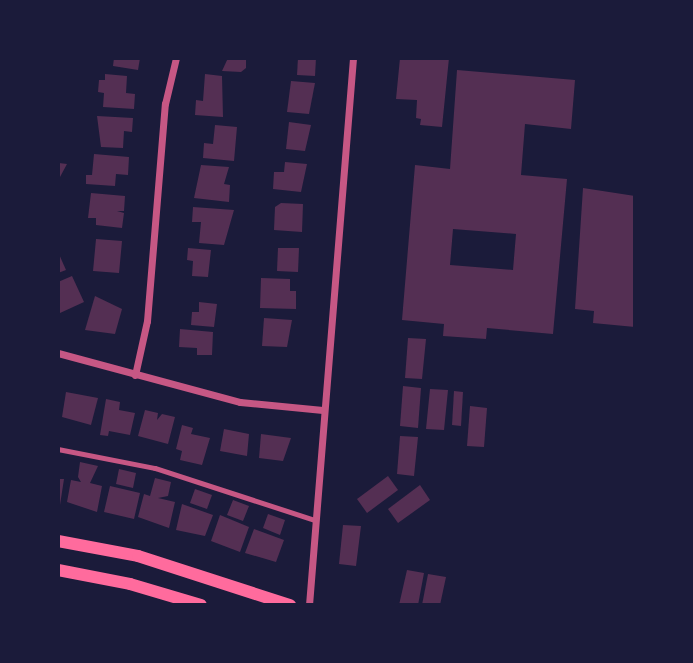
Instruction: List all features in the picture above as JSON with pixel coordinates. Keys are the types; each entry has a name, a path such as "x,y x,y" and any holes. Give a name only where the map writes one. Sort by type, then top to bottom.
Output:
{"main road":[{"path":"58,541 138,556 290,605"},
{"path":"58,570 130,584 201,605"}],"street":[{"path":"135,375 147,321 165,104 176,58"},
{"path":"309,605 353,58"},
{"path":"58,353 252,404 323,410"}],"lane":[{"path":"58,449 155,468 315,520"}],"building":[{"path":"114,58 140,58 138,70 113,66"},
{"path":"228,58 246,58 246,68 241,72 222,71"},
{"path":"298,58 316,58 315,76 297,75"},
{"path":"400,58 449,58 442,127 420,125 421,119 416,118 417,100 396,99"},
{"path":"457,70 575,80 571,129 525,124 521,175 567,179 553,334 487,328 486,339 443,336 444,324 402,320 415,165 450,169","holes":["453,229 516,234 513,270 450,265"]},
{"path":"105,74 127,76 126,93 135,94 134,109 103,107 104,93 98,92 99,80 105,80"},
{"path":"205,74 222,76 223,117 195,115 196,100 203,101"},
{"path":"291,81 315,83 309,114 287,112"},
{"path":"97,116 133,118 132,132 124,131 123,148 101,147"},
{"path":"289,122 311,125 305,151 286,149"},
{"path":"215,125 237,127 234,161 203,158 204,143 213,144"},
{"path":"94,154 129,157 128,175 116,174 115,186 86,184 86,175 92,175"},
{"path":"285,162 307,164 301,192 273,189 274,172 284,172"},
{"path":"59,163 67,164 58,177"},
{"path":"201,165 229,167 224,184 230,185 229,202 194,198"},
{"path":"583,188 635,196 635,327 593,323 594,311 575,309"},
{"path":"91,193 125,196 124,211 117,211 124,213 122,228 96,225 96,218 88,218"},
{"path":"281,203 303,204 302,232 274,230 275,207"},
{"path":"193,207 234,210 224,245 199,243 201,222 192,222"},
{"path":"96,239 122,241 119,273 93,271"},
{"path":"188,248 211,250 208,277 192,276 193,261 187,260"},
{"path":"278,248 299,248 298,272 277,271"},
{"path":"58,252 66,270 58,273"},
{"path":"72,276 84,302 60,313 58,282"},
{"path":"261,278 290,279 290,291 296,291 296,309 260,308"},
{"path":"95,296 122,309 115,334 85,330"},
{"path":"199,302 217,304 214,327 191,325 192,312 199,312"},
{"path":"264,318 292,320 287,347 262,346"},
{"path":"180,329 213,332 212,355 197,355 197,348 179,347"},
{"path":"408,338 426,339 422,379 405,378"},
{"path":"403,386 421,388 418,428 400,426"},
{"path":"430,389 448,390 444,430 426,429"},
{"path":"454,391 463,392 461,426 452,425"},
{"path":"66,392 98,398 91,425 62,417"},
{"path":"106,399 120,402 119,410 135,413 130,435 109,431 108,436 100,435"},
{"path":"470,406 487,408 484,447 467,446"},
{"path":"145,410 158,413 157,420 162,414 175,417 168,444 138,436"},
{"path":"182,425 193,428 191,434 210,438 202,465 180,460 182,451 176,449"},
{"path":"224,429 249,434 247,456 220,451"},
{"path":"261,434 291,438 283,461 259,458"},
{"path":"400,436 418,437 414,476 397,474"},
{"path":"80,462 98,466 90,483 102,486 97,512 67,502 71,480 81,482 78,477"},
{"path":"119,469 136,473 133,488 116,484"},
{"path":"388,476 398,490 367,513 357,499"},
{"path":"155,478 171,482 168,496 158,498 175,502 169,528 138,517 144,494 150,496"},
{"path":"58,479 64,479 60,505 58,505"},
{"path":"420,485 430,500 398,523 388,509"},
{"path":"110,486 140,493 134,519 104,512"},
{"path":"195,489 212,495 207,509 190,503"},
{"path":"233,500 249,506 243,521 227,515"},
{"path":"182,504 213,515 205,536 176,530"},
{"path":"268,514 285,520 280,535 263,528"},
{"path":"220,515 249,527 240,552 211,541"},
{"path":"343,525 361,526 356,566 339,564"},
{"path":"254,529 284,540 276,562 245,553"},
{"path":"407,570 424,573 418,605 399,605"},
{"path":"428,574 446,577 440,605 422,605"}]}
